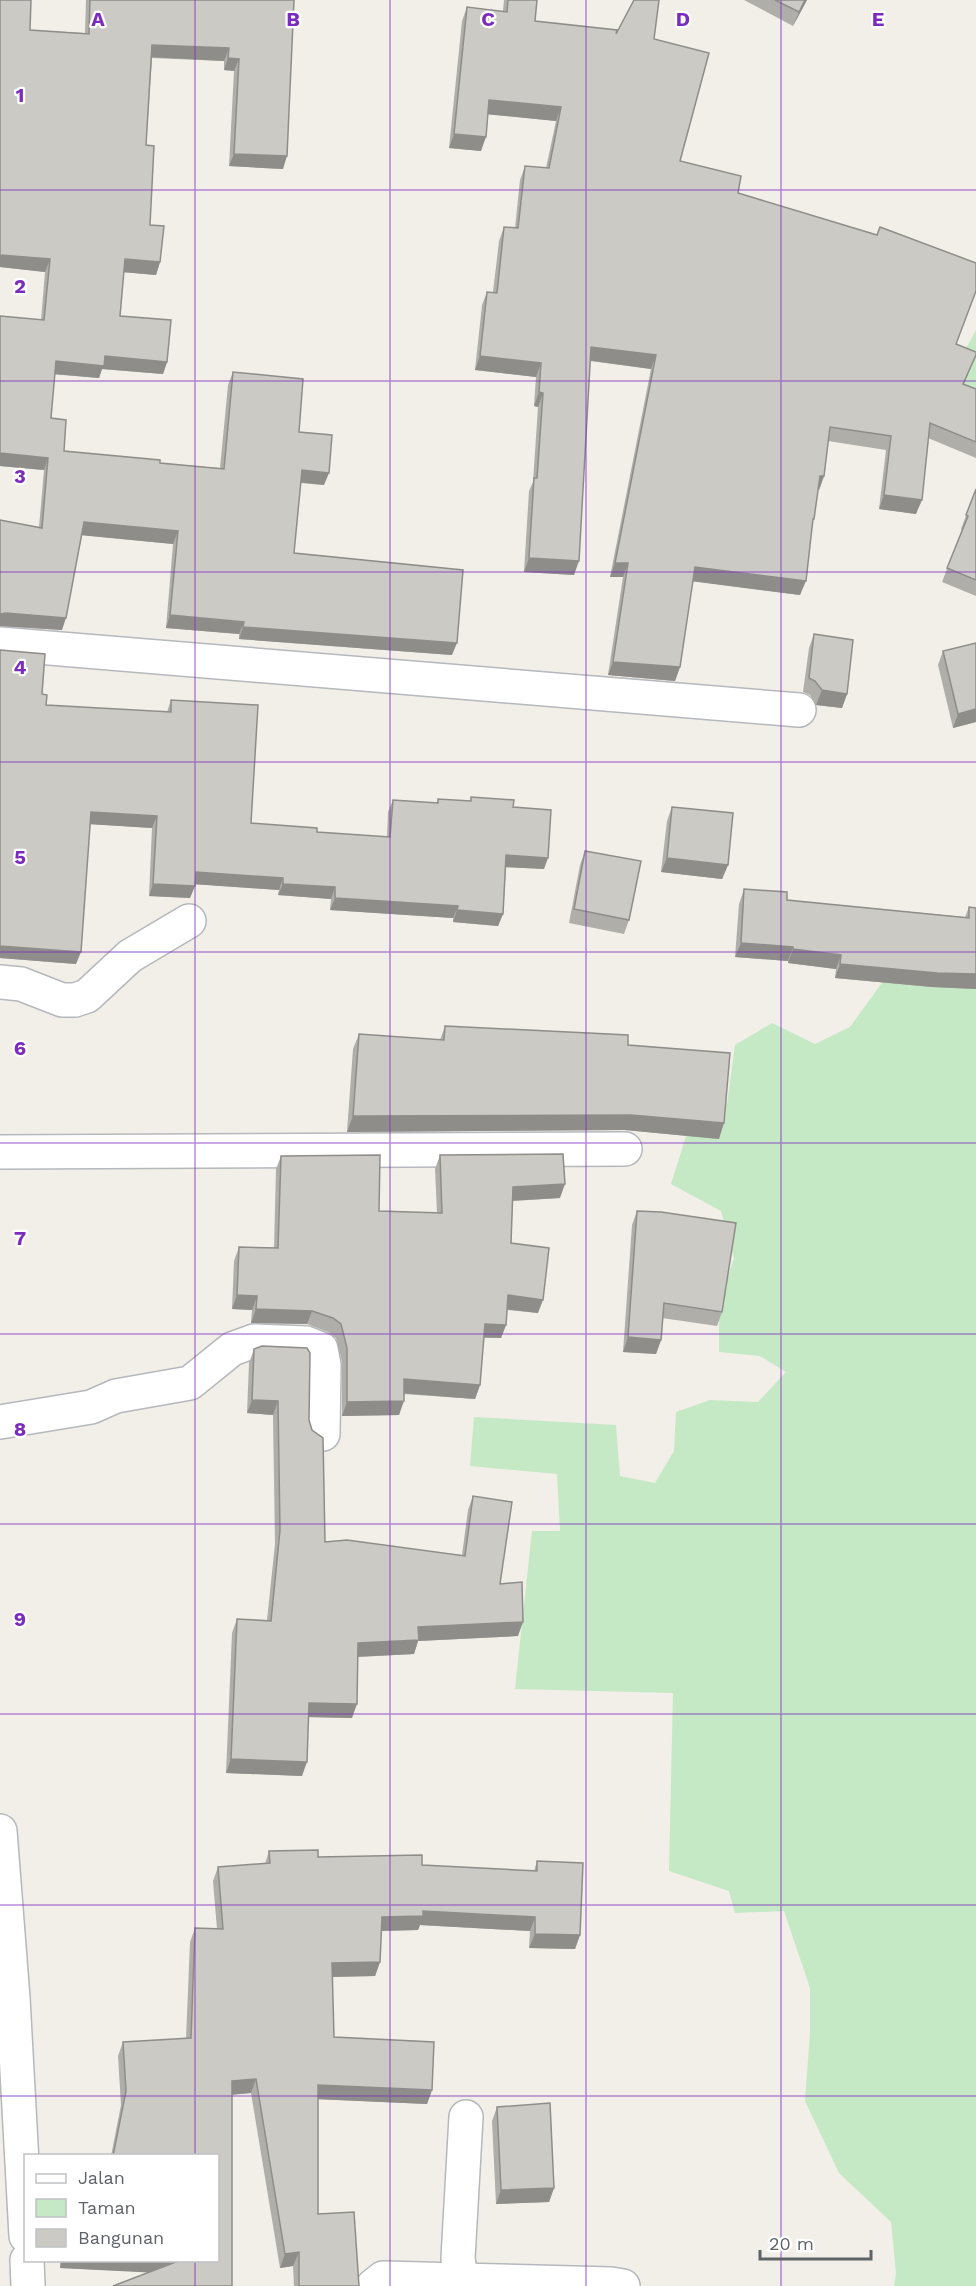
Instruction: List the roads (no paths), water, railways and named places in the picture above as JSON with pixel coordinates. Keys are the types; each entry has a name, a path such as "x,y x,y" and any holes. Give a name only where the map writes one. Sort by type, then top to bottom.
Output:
{"street":[{"path":"0,644 799,711"},
{"path":"0,982 21,984 62,1000 75,1000 87,996 130,956 189,921"},
{"path":"0,1152 625,1149"},
{"path":"0,1422 91,1407 116,1396 189,1383 232,1349 254,1341 306,1343 321,1349 324,1365 323,1434"},
{"path":"0,1831 13,1998 11,2182 24,2229"},
{"path":"461,2279 458,2258 466,2117"},
{"path":"27,2262 28,2286"},
{"path":"373,2286 383,2278 461,2279 499,2283 611,2283 623,2286"}]}
